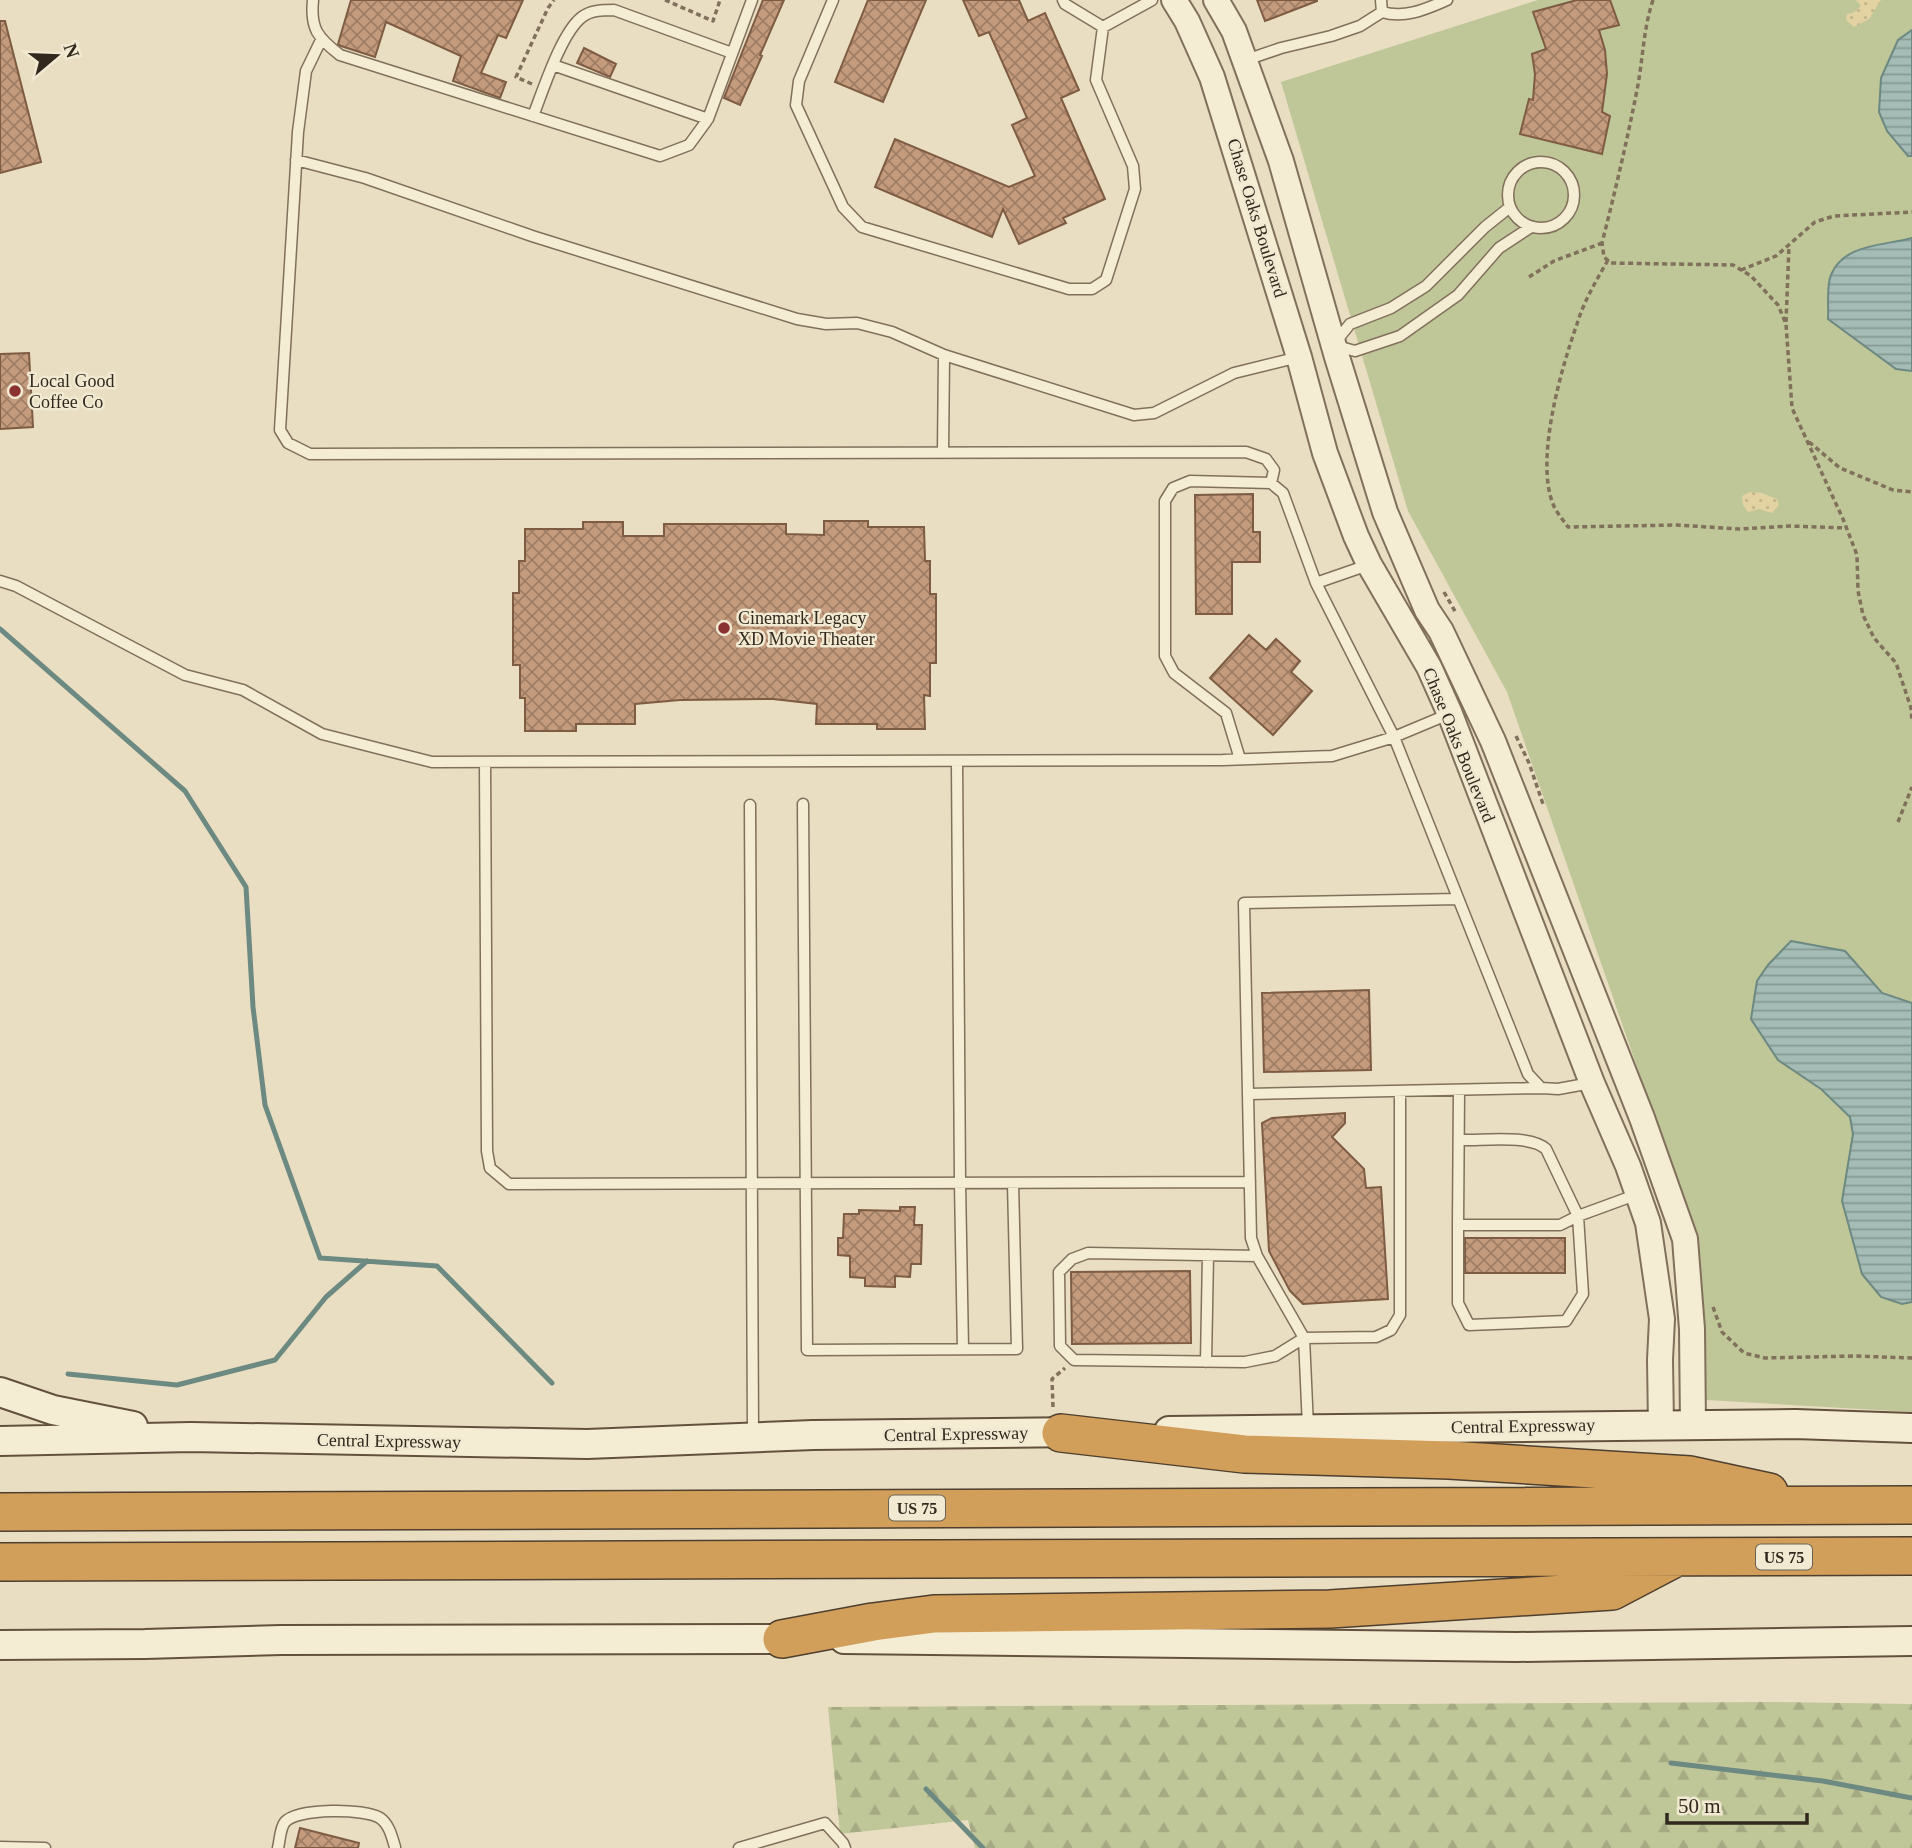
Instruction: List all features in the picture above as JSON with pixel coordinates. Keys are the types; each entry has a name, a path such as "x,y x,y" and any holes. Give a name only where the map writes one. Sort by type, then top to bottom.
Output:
{"highway":[{"path":"1057,1421 1244,1454 1449,1461 1690,1475 1835,1506"},
{"name":"US 75","path":"0,1512 1912,1505"},
{"name":"US 75","path":"0,1562 1912,1556"},
{"path":"782,1639 934,1614 1330,1608 1612,1591 1677,1557"}],"main road":[{"path":"0,1392 84,1417 191,1437"},
{"name":"Central Expressway","path":"0,1441 191,1437 587,1444 1057,1421 1308,1430 1795,1424 1912,1428"},
{"path":"0,1645 281,1640 782,1639 1517,1647 1912,1641"},
{"path":"0,1657 145,1644"}],"street":[{"name":"Chase Oaks Boulevard","path":"1174,0 1212,77 1299,357 1325,453 1369,564 1429,667 1450,714 1648,1223 1662,1319 1661,1425"},
{"name":"Chase Oaks Boulevard","path":"1216,0 1234,31 1281,161 1333,345 1385,512 1427,610 1441,631 1493,741 1624,1072 1685,1239 1692,1329 1693,1425"},
{"path":"1299,357 1333,345"},
{"path":"1450,714 1475,704"},
{"path":"1592,1083 1624,1072"}],"lane":[{"path":"313,0 311,16 321,40 341,55 660,156 689,145 708,119 752,0"},
{"path":"833,0 799,81 796,105 843,207 862,227 1069,289 1092,289 1106,280 1135,189 1133,166 1096,80 1103,27"},
{"path":"1063,0 1065,4 1103,27"},
{"path":"1103,27 1152,0"},
{"path":"1381,0 1382,12"},
{"path":"1245,60 1341,33 1360,26 1382,12 1395,16 1426,9 1447,0"},
{"path":"533,116 553,65 574,26 583,15 598,10 614,10 732,53"},
{"path":"321,40 306,71 296,160 280,430 288,443 310,454 1246,452 1266,459 1274,470 1271,483"},
{"path":"553,65 708,119"},
{"path":"296,160 365,178 531,236 797,319 826,324 857,323 891,332 944,355 1134,415 1154,413 1234,373 1299,357"},
{"path":"1548,162 1558,166 1572,183 1574,198 1570,212 1553,226 1531,227 1518,220 1510,207 1507,195 1510,183 1525,165 1548,162"},
{"path":"1510,207 1485,227 1426,286 1391,307 1350,324 1333,345 1355,351 1400,336 1458,295 1499,248 1531,227"},
{"path":"943,452 944,355"},
{"path":"1240,759 1226,713 1174,673 1165,656 1165,501 1173,488 1190,481 1271,483 1283,493 1316,583 1394,737 1528,1074 1541,1088"},
{"path":"1316,583 1369,564"},
{"path":"0,581 16,586 185,675 243,690 322,734 432,762 957,761 1332,756 1394,737 1450,714"},
{"path":"957,761 963,1349"},
{"path":"485,762 487,1151 490,1168 509,1185 1250,1182"},
{"path":"750,804 753,1437"},
{"path":"803,804 807,1350 1017,1349 1013,1183"},
{"path":"1308,1430 1304,1338 1257,1256 1251,1238 1244,903 1458,899"},
{"path":"1249,1094 1558,1089 1592,1083"},
{"path":"1458,1140 1539,1143 1546,1149 1578,1216 1583,1294 1566,1321 1469,1325 1458,1303 1458,1140 1459,1090"},
{"path":"1257,1256 1088,1253 1072,1259 1059,1272 1060,1346 1074,1360 1245,1362 1275,1356 1304,1338 1377,1336 1391,1330 1399,1315 1400,1091"},
{"path":"1458,1225 1560,1225 1638,1194"},
{"path":"1206,1362 1208,1255"},
{"path":"278,1848 283,1824 293,1816 306,1812 365,1813 381,1819 389,1828 397,1848"},
{"path":"739,1848 825,1823 845,1848"},
{"path":"0,1847 45,1848"}],"path":[{"path":"543,89 516,77 554,0"},
{"path":"665,0 713,21 720,0"},
{"path":"1653,0 1646,23 1640,76 1626,146 1602,243 1604,257 1611,263 1733,265 1751,276 1778,305 1786,324"},
{"path":"1741,270 1776,256 1815,222 1834,216 1912,212"},
{"path":"1529,277 1554,261 1602,243"},
{"path":"1789,246 1786,324 1792,408 1857,555 1858,591 1863,615 1874,638 1896,663 1911,708 1912,720"},
{"path":"1608,260 1590,291 1577,324 1550,424 1546,468 1548,482 1553,505 1568,527 1677,525 1739,529 1790,526 1846,528"},
{"path":"1807,441 1840,468 1893,490 1912,492"},
{"path":"1898,822 1912,788"},
{"path":"1765,1358 1912,1358"},
{"path":"1057,1421 1052,1379 1074,1360"}],"green space":[{"path":"1538,0 1912,0 1912,1412 1706,1400 1696,1237 1507,692 1408,511 1281,82"},
{"path":"1771,1702 1912,1704 1912,1848 975,1848 968,1820 840,1834 828,1707"}],"sand":[{"path":"1856,0 1881,0 1869,19 1854,27 1846,20 1847,14 1853,13 1861,6"},
{"path":"1750,492 1777,499 1779,505 1772,513 1759,509 1748,512 1743,505 1742,496"}],"water":[{"path":"1912,30 1912,156 1908,156 1887,131 1879,112 1881,78 1898,40"},
{"path":"1912,238 1912,371 1896,369 1828,319 1828,296 1831,275 1845,257 1855,251"},
{"path":"1791,941 1845,951 1882,993 1912,1003 1912,1302 1902,1304 1881,1297 1862,1274 1842,1201 1853,1134 1850,1117 1821,1089 1778,1060 1751,1019 1757,981"}],"building":[{"path":"351,0 523,0 506,38 498,35 481,73 506,82 500,98 453,81 461,56 386,22 375,57 341,46 338,44"},
{"path":"763,0 784,0 740,105 724,98"},
{"path":"868,0 926,0 883,102 835,82"},
{"path":"963,0 1019,0 1028,21 1045,13 1079,90 1061,98 1105,199 1063,218 1066,223 1019,244 1003,209 992,237 875,187 895,139 1009,187 1035,176 1012,125 1027,118 989,32 979,36"},
{"path":"1257,0 1317,0 1317,1 1265,21"},
{"path":"1577,0 1610,0 1619,25 1599,30 1605,50 1607,74 1602,112 1610,116 1602,154 1520,134 1529,99 1533,100 1535,74 1532,54 1546,49 1533,12"},
{"path":"0,21 5,21 41,162 0,173"},
{"path":"584,48 616,64 610,77 577,63"},
{"name":"Local Good Coffee Co","path":"29,353 33,427 0,429 0,354"},
{"path":"1253,494 1253,532 1260,532 1260,562 1232,562 1232,614 1196,614 1195,495"},
{"name":"Cinemark Legacy XD Movie Theater","path":"824,521 868,521 868,527 924,527 925,561 930,561 930,594 936,594 936,663 930,663 930,696 924,695 925,729 877,729 877,724 816,724 817,704 773,699 680,700 635,704 635,724 576,724 576,731 525,731 525,698 520,698 520,665 513,665 513,593 519,593 519,561 525,561 525,529 583,529 583,522 623,522 623,536 664,536 664,524 786,524 786,534 824,535"},
{"path":"1249,635 1266,650 1276,639 1300,661 1291,672 1312,691 1273,735 1210,678"},
{"path":"1369,990 1371,1070 1264,1072 1262,993"},
{"path":"1345,1113 1345,1123 1332,1137 1364,1169 1366,1188 1381,1187 1388,1299 1303,1304 1290,1291 1269,1251 1262,1123 1272,1118"},
{"path":"900,1207 915,1207 914,1225 922,1225 921,1264 911,1264 910,1277 895,1276 895,1287 865,1286 865,1278 850,1277 850,1256 838,1255 838,1238 843,1238 844,1214 859,1214 859,1210 900,1211"},
{"path":"1465,1238 1565,1238 1565,1273 1465,1273"},
{"path":"1190,1271 1191,1343 1072,1344 1071,1272"},
{"path":"300,1828 359,1843 358,1848 295,1848"}],"waterway":[{"path":"0,629 185,791 246,887 253,1007 265,1105 320,1258 437,1266 552,1383"},
{"path":"68,1374 177,1385 275,1360 326,1297 367,1261"},
{"path":"1671,1763 1823,1781 1912,1798"},
{"path":"926,1789 983,1848"}],"place":[{"name":"Local Good Coffee Co","path":"15,391"},
{"name":"Cinemark Legacy XD Movie Theater","path":"724,628"}]}
